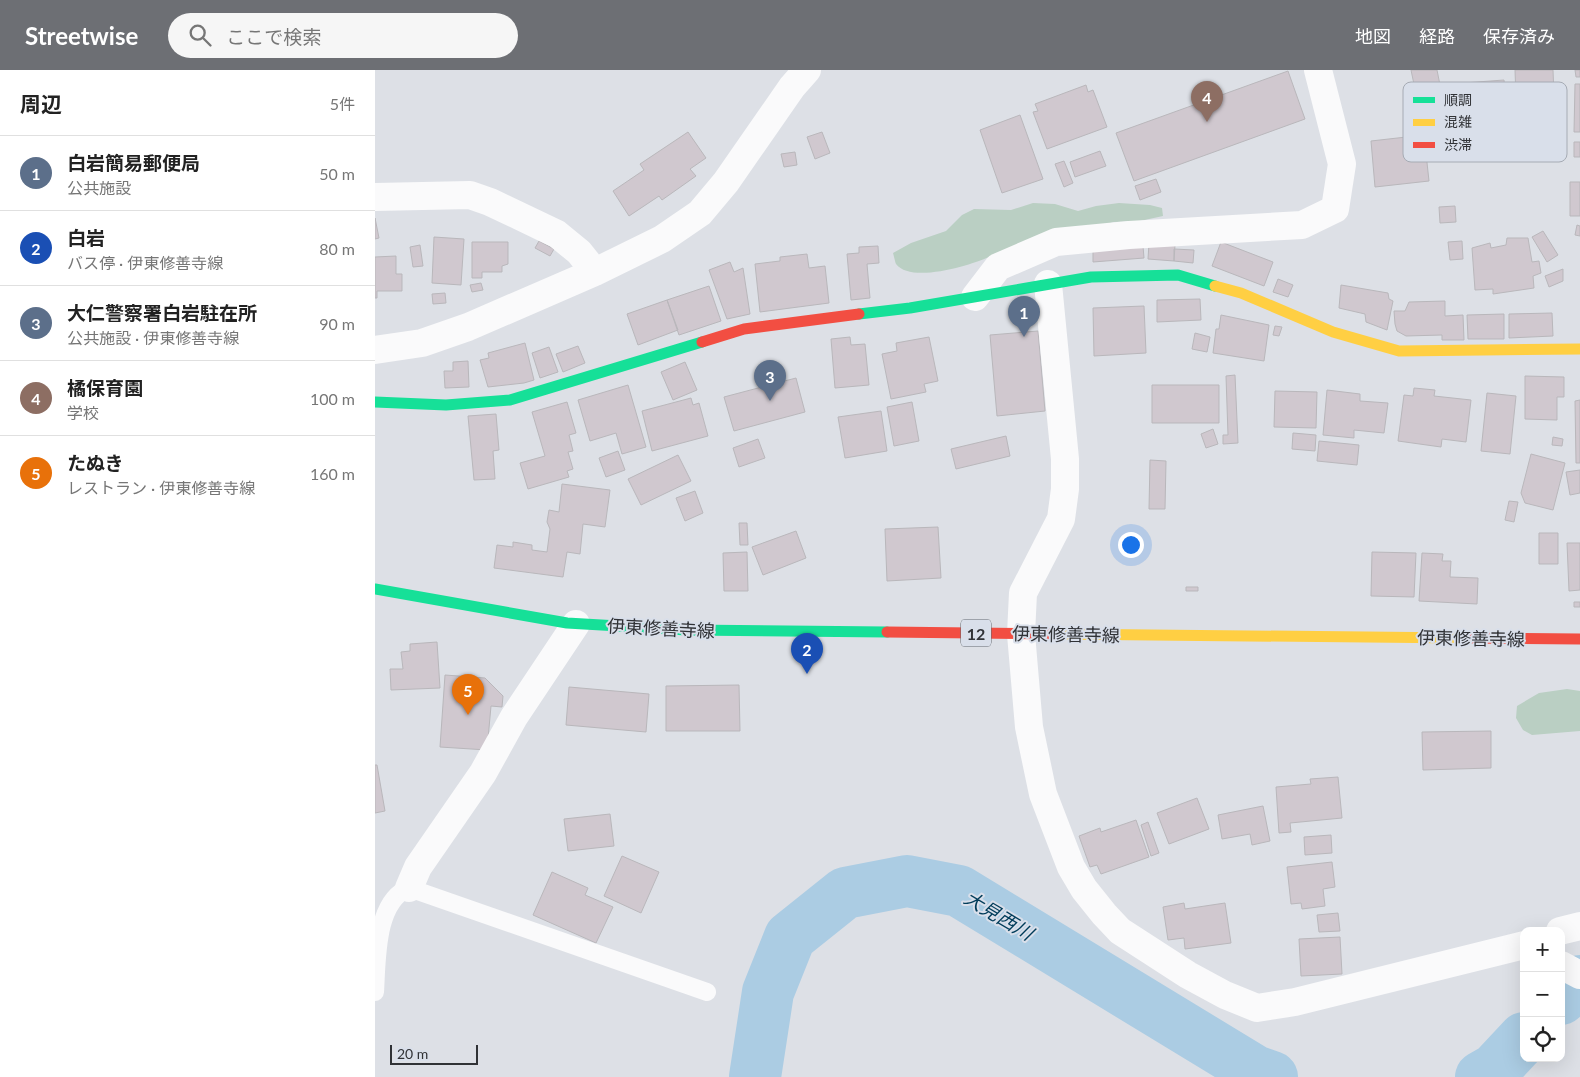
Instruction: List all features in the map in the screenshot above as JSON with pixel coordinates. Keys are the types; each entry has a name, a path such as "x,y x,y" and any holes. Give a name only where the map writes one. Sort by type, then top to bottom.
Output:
{"street":[{"path":"375,350 422,342 468,327 595,272 663,240 700,213 727,182 792,87 807,70"},
{"path":"975,297 999,266 1056,242 1129,235 1302,225 1335,209 1342,164 1318,70"},
{"path":"375,197 470,195 491,202 557,234 579,252 595,272"},
{"path":"375,402 445,404 511,400 744,329 910,308 1091,277 1178,275 1241,293 1333,332 1399,350 1580,349"},
{"path":"1048,284 1065,459 1065,489 1061,519 1023,593 1021,634 1029,727 1043,794 1071,867 1089,896 1120,930 1181,971 1225,995 1257,1008 1295,1002 1520,946"},
{"name":"伊東修善寺線","path":"375,589 567,623 687,630 1580,639"},
{"path":"409,888 418,867 483,773 514,717 576,624"},
{"path":"1565,930 1580,926"},
{"path":"1565,967 1580,974"}],"lane":[{"path":"375,992 379,937 387,906 399,892 409,888 707,992"}],"green space":[{"path":"1033,203 1055,204 1078,211 1119,203 1150,205 1162,208 1163,216 1140,221 1114,222 941,271 914,272 904,270 896,264 893,253 911,243 946,231 962,215 974,209 1011,210"},
{"path":"1567,689 1580,691 1580,731 1532,735 1523,730 1516,718 1517,706 1539,693"}],"building":[{"path":"1411,70 1437,70 1439,82 1414,82"},
{"path":"1515,70 1553,70 1553,82 1515,82"},
{"path":"1575,70 1580,70 1580,77 1576,77"},
{"path":"1288,71 1305,119 1134,181 1116,133"},
{"path":"1504,80 1504,82 1477,82"},
{"path":"1575,84 1580,84 1580,132 1574,132"},
{"path":"1086,85 1088,92 1093,90 1107,127 1047,149 1033,112 1038,111 1035,104"},
{"path":"1020,115 1043,179 1002,193 980,130"},
{"path":"688,132 706,158 690,169 696,176 662,200 659,196 629,216 613,191 644,170 640,164"},
{"path":"822,132 830,153 815,159 807,137"},
{"path":"1403,137 1403,162 1427,162 1429,181 1375,187 1371,141"},
{"path":"1574,142 1580,142 1580,157 1574,157"},
{"path":"1100,151 1106,166 1075,177 1070,162"},
{"path":"795,152 797,165 784,167 781,154"},
{"path":"1064,161 1073,183 1064,187 1055,164"},
{"path":"1156,179 1161,192 1140,200 1135,186"},
{"path":"1570,182 1580,182 1580,216 1570,216"},
{"path":"1455,206 1456,222 1440,223 1439,207"},
{"path":"375,218 379,238 375,239"},
{"path":"1577,225 1580,226 1580,236 1575,235"},
{"path":"1543,231 1558,255 1547,262 1532,237"},
{"path":"434,237 464,239 461,285 432,283"},
{"path":"1507,238 1528,238 1532,262 1539,261 1541,273 1533,276 1534,288 1493,294 1493,289 1475,290 1472,248 1490,243 1491,248 1506,245"},
{"path":"539,241 554,249 550,256 535,248"},
{"path":"1462,241 1463,259 1450,260 1448,242"},
{"path":"472,242 508,242 508,264 502,266 502,272 482,272 482,278 472,278"},
{"path":"1221,242 1273,262 1264,286 1212,266"},
{"path":"1149,243 1175,245 1174,261 1148,259"},
{"path":"420,245 423,266 413,267 410,247"},
{"path":"878,246 879,263 867,264 870,298 851,300 847,254 859,253 859,247"},
{"path":"1143,246 1144,258 1093,262 1093,250"},
{"path":"1174,249 1194,250 1193,263 1174,261"},
{"path":"807,254 809,268 825,266 829,303 760,312 755,264 780,261 780,257"},
{"path":"396,256 396,274 402,274 402,291 377,291 377,298 375,298 375,257"},
{"path":"730,262 734,272 743,268 750,314 727,319 709,270"},
{"path":"1563,269 1563,281 1549,287 1545,276"},
{"path":"1278,279 1293,285 1288,297 1273,292"},
{"path":"481,283 483,290 472,292 470,285"},
{"path":"1341,285 1388,293 1389,299 1393,301 1387,330 1366,322 1365,314 1339,308"},
{"path":"709,286 721,321 679,335 667,300"},
{"path":"445,293 446,303 433,304 432,294"},
{"path":"1200,299 1201,320 1157,322 1157,300"},
{"path":"667,300 678,330 638,345 627,314"},
{"path":"1445,301 1445,316 1463,315 1464,340 1442,340 1442,335 1406,336 1397,331 1394,311 1405,311 1409,302"},
{"path":"1144,306 1146,353 1094,356 1093,308"},
{"path":"1552,313 1553,336 1509,338 1509,314"},
{"path":"1504,314 1504,339 1468,339 1467,315"},
{"path":"1221,315 1269,325 1264,361 1213,353 1216,329 1219,329"},
{"path":"1275,326 1282,327 1279,336 1273,335"},
{"path":"1038,331 1045,411 997,416 990,335"},
{"path":"1195,333 1210,337 1207,352 1192,349"},
{"path":"850,337 851,345 865,344 869,385 835,388 831,339"},
{"path":"929,337 938,381 924,384 926,392 891,399 882,354 897,351 896,343"},
{"path":"525,343 534,380 488,387 480,360 489,358 488,353"},
{"path":"578,346 585,363 563,372 556,354"},
{"path":"549,347 558,372 540,378 532,353"},
{"path":"468,361 469,387 445,388 444,371 453,371 453,362"},
{"path":"685,362 697,390 673,400 661,372"},
{"path":"1235,375 1238,443 1223,444 1223,435 1228,435 1226,376"},
{"path":"1525,376 1564,377 1564,397 1557,397 1557,420 1525,419"},
{"path":"796,378 805,412 734,431 724,397"},
{"path":"628,385 646,447 622,454 616,433 590,441 578,400"},
{"path":"1152,385 1219,385 1219,423 1152,423"},
{"path":"1414,388 1435,390 1434,396 1471,400 1466,442 1442,439 1441,447 1398,441 1404,395 1413,396"},
{"path":"1327,390 1360,394 1360,401 1388,403 1384,433 1354,430 1354,438 1323,435"},
{"path":"1275,391 1317,392 1316,428 1274,427"},
{"path":"1487,393 1516,396 1510,454 1481,451"},
{"path":"691,398 693,405 699,403 708,436 652,451 642,411"},
{"path":"1580,400 1580,463 1576,463 1575,401"},
{"path":"567,402 576,433 569,435 573,451 568,452 573,469 567,471 569,477 528,489 520,463 545,456 532,412"},
{"path":"912,402 919,441 894,446 887,407"},
{"path":"881,411 887,451 845,458 838,417"},
{"path":"496,414 499,450 493,451 495,479 474,480 468,416"},
{"path":"1213,429 1218,444 1206,448 1201,434"},
{"path":"1293,433 1316,435 1315,451 1292,449"},
{"path":"1006,436 1010,456 956,469 951,449"},
{"path":"1553,437 1563,439 1562,446 1552,445"},
{"path":"758,439 765,458 739,467 733,448"},
{"path":"1319,441 1359,445 1357,465 1317,461"},
{"path":"618,451 625,470 606,477 599,458"},
{"path":"1531,454 1565,463 1553,510 1525,503 1521,493"},
{"path":"678,455 691,481 641,505 628,479"},
{"path":"1150,460 1166,461 1165,509 1149,509"},
{"path":"1580,470 1580,493 1570,495 1566,472"},
{"path":"562,484 610,490 605,527 583,524 580,554 567,552 563,577 494,568 497,545 513,547 513,542 532,545 532,550 547,552 550,529 547,522 549,510 559,512"},
{"path":"695,491 703,513 685,521 676,498"},
{"path":"1509,501 1518,502 1514,522 1505,520"},
{"path":"739,523 747,523 748,545 740,545"},
{"path":"938,527 941,578 887,581 885,529"},
{"path":"796,531 806,558 763,575 752,547"},
{"path":"1539,533 1558,533 1558,564 1539,564"},
{"path":"1567,543 1580,543 1580,590 1569,591"},
{"path":"747,552 748,591 724,591 723,553"},
{"path":"1372,552 1416,553 1414,597 1371,596"},
{"path":"1422,553 1443,554 1442,561 1451,561 1450,577 1478,578 1477,604 1419,601"},
{"path":"1186,587 1198,587 1198,591 1186,591"},
{"path":"1574,602 1580,602 1580,607 1574,607"},
{"path":"437,642 440,688 391,690 390,669 403,669 401,652 410,651 410,644"},
{"path":"445,675 485,678 503,696 502,707 491,706 487,750 440,747"},
{"path":"739,685 740,731 666,731 666,686"},
{"path":"569,687 649,694 646,732 566,725"},
{"path":"1491,731 1491,768 1423,770 1422,732"},
{"path":"375,765 377,765 385,811 375,813"},
{"path":"1338,777 1342,818 1290,823 1291,832 1279,833 1276,787 1311,784 1310,779"},
{"path":"1197,798 1209,829 1169,844 1157,813"},
{"path":"1263,806 1270,841 1252,845 1250,834 1222,839 1218,815"},
{"path":"610,814 614,846 568,851 564,819"},
{"path":"1136,820 1149,857 1101,874 1097,865 1090,867 1079,836 1100,828 1101,832"},
{"path":"1148,822 1159,853 1151,856 1141,825"},
{"path":"1331,835 1332,853 1305,855 1304,837"},
{"path":"622,856 659,872 641,913 604,896"},
{"path":"1332,862 1335,887 1323,889 1325,906 1302,909 1301,903 1291,904 1287,867"},
{"path":"552,872 588,888 585,895 613,907 596,943 533,915"},
{"path":"1184,903 1185,909 1225,903 1231,943 1185,949 1184,938 1168,940 1163,907"},
{"path":"1338,913 1340,931 1319,932 1317,915"},
{"path":"1340,937 1342,974 1301,976 1299,939"}],"waterway":[{"name":"大見西川","path":"755,1077 768,992 790,937 845,893 907,881 959,891 1255,1071 1272,1077"},
{"name":"大見西川","path":"1565,995 1580,981"},
{"name":"大見西川","path":"1481,1077 1495,1069 1520,1042"}],"traffic: fast":[{"path":"859,314 910,308 1091,277 1178,275 1215,286"},
{"path":"375,402 446,405 510,400 702,342"},
{"path":"375,589 567,623 687,630 887,632"}],"traffic: slow":[{"path":"1215,286 1241,293 1333,332 1399,351 1580,349"},
{"path":"1055,634 1463,638"}],"traffic: jam":[{"path":"702,342 744,329 859,314"},
{"path":"887,632 1055,634"},
{"path":"1463,638 1580,639"}],"place":[{"name":"橘保育園","path":"1207,122"},
{"name":"白岩簡易郵便局","path":"1024,337"},
{"name":"大仁警察署白岩駐在所","path":"770,401"},
{"name":"白岩","path":"807,674"},
{"name":"たぬき","path":"468,715"}]}
